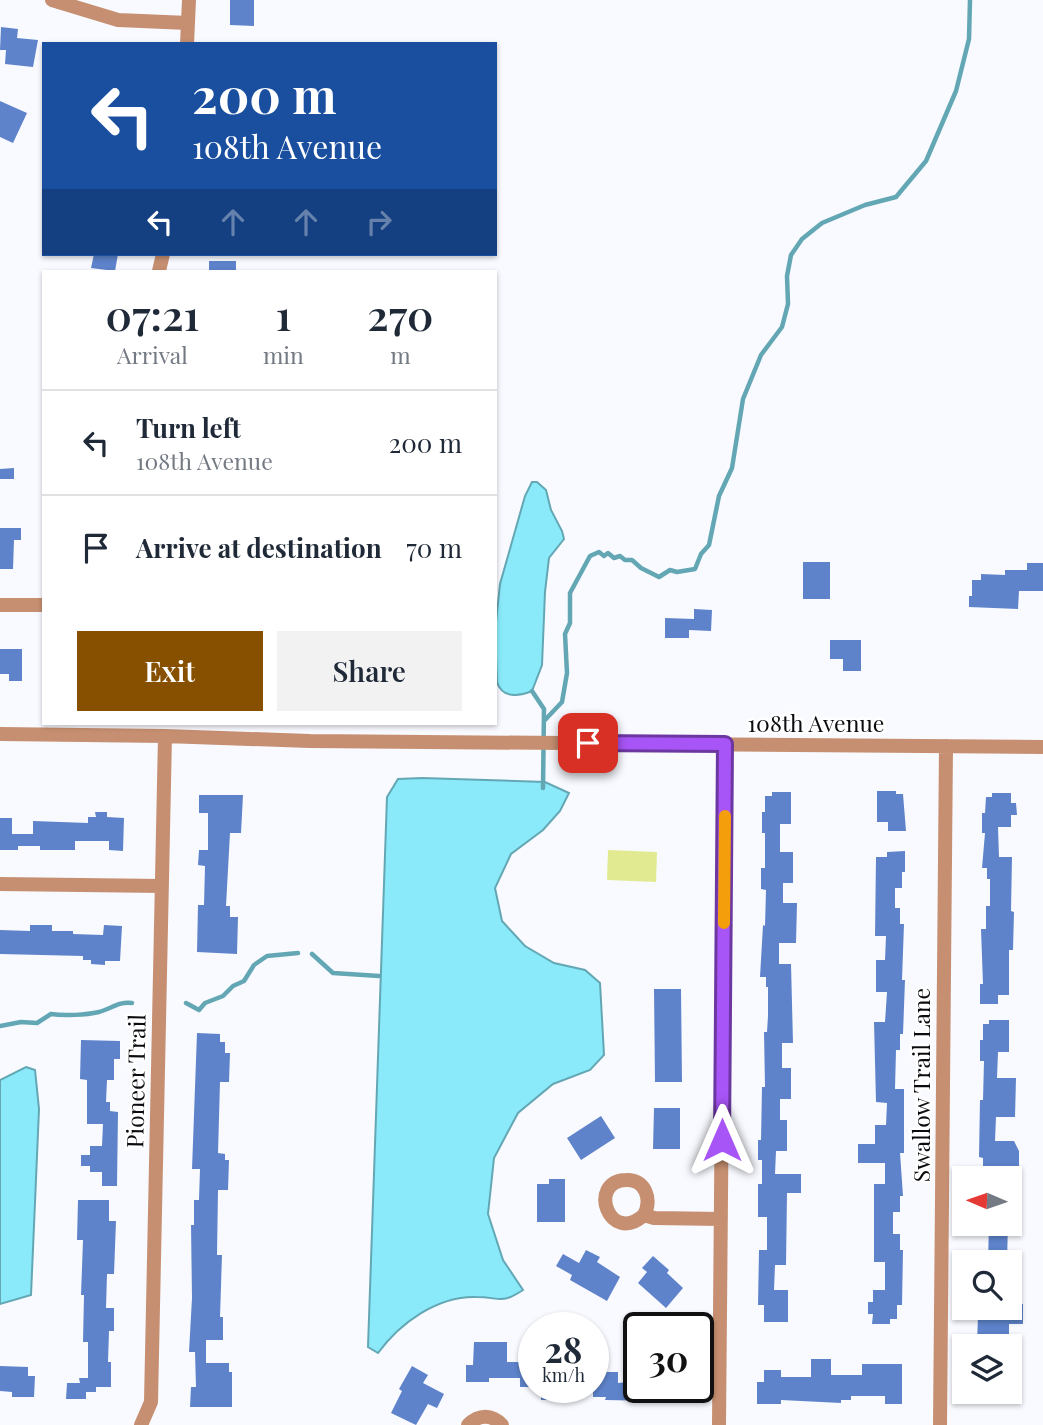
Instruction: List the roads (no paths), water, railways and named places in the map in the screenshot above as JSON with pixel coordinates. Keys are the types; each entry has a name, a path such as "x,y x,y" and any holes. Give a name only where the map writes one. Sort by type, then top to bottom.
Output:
{"street":[{"path":"52,0 118,20 188,23"},
{"path":"187,42 189,0"},
{"path":"0,605 42,605"},
{"name":"108th Avenue","path":"0,734 310,741 1043,747"},
{"name":"Pioneer Trail","path":"141,1425 151,1402 165,736"},
{"path":"719,1425 725,744"},
{"name":"Swallow Trail Lane","path":"940,1425 946,746"},
{"path":"0,884 162,886"},
{"path":"644,1215 654,1219 721,1219"},
{"path":"468,1425 485,1416 502,1425"}],"water":[{"path":"532,482 537,482 546,490 551,510 564,539 549,558 542,665 532,691 512,695 503,691 497,682 497,612 500,584 525,496"},
{"path":"398,779 545,782 569,793 560,811 543,830 511,854 495,888 502,921 525,946 554,963 585,970 600,983 604,1055 590,1070 553,1084 518,1113 494,1158 488,1214 503,1260 523,1290 505,1299 461,1298 434,1306 397,1331 378,1353 368,1347 387,797"},
{"path":"26,1067 35,1070 39,1109 31,1295 0,1304 0,1080"}],"waterway":[{"path":"544,721 562,702 567,673 565,634 570,623 570,593 590,556 599,552 604,556 608,553 614,558 620,556 625,560 632,560 659,577 670,570 677,572 695,569 701,554 709,545 719,496 732,468 743,399 761,355 782,327 788,304 787,276 791,255 802,239 822,223 865,205 896,197 926,161 956,91 969,39 970,0"},
{"path":"532,691 544,709 543,788"},
{"path":"186,1003 199,1010 205,1003 223,996 233,986 244,981 254,965 267,956 298,953"},
{"path":"312,954 333,973 379,976"},
{"path":"0,1026 21,1022 37,1023 51,1014 88,1014 123,1003 132,1003"}]}
